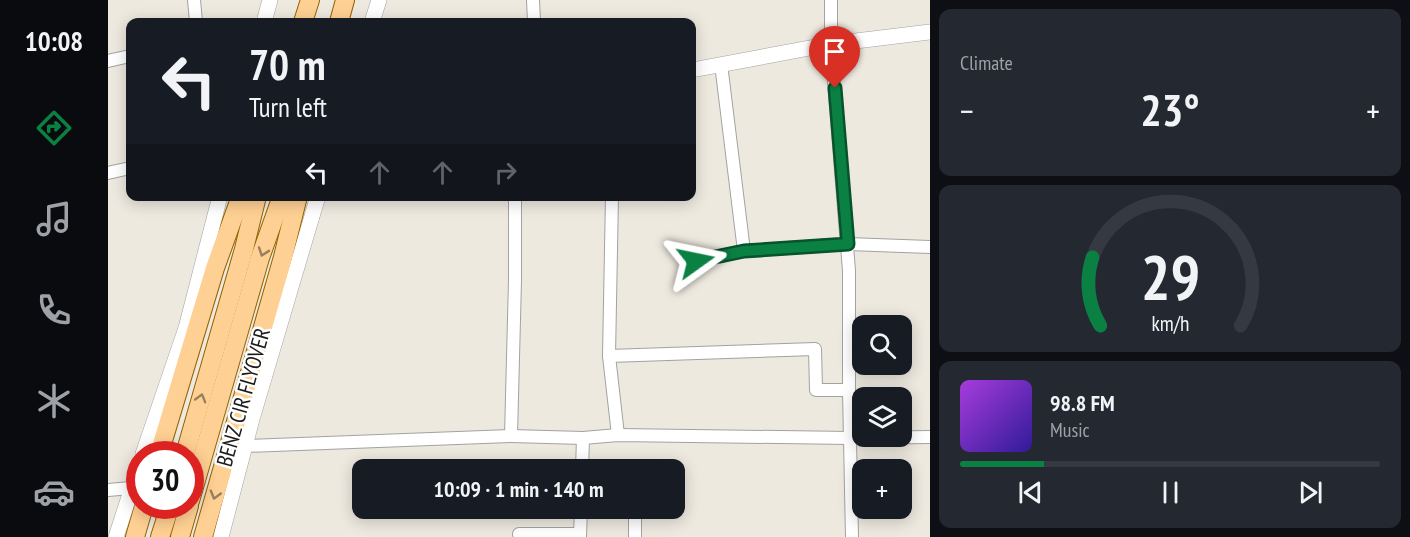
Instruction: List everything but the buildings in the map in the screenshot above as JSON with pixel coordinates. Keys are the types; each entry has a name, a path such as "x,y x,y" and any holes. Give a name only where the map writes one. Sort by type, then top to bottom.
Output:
{"main road":[{"path":"304,18 310,0"},
{"path":"340,18 345,0"},
{"path":"163,441 215,268 240,201"},
{"path":"189,441 256,201"},
{"path":"204,452 260,258 280,201"},
{"name":"BENZ CIR FLYOVER","path":"203,537 283,257 296,201"},
{"path":"135,537 140,519"},
{"path":"160,537 166,519"},
{"path":"180,537 185,519"}],"street":[{"path":"194,0 196,18"},
{"path":"265,18 270,0"},
{"path":"373,18 379,0"},
{"path":"533,0 534,18"},
{"path":"831,0 831,44 848,244 852,537"},
{"path":"696,69 831,44 930,32"},
{"path":"108,61 126,57"},
{"path":"721,64 744,251"},
{"path":"108,173 126,169"},
{"path":"147,441 186,328 219,201"},
{"path":"220,537 317,201"},
{"path":"511,436 515,201"},
{"path":"612,201 609,356 618,435"},
{"path":"696,261 744,251 848,244 930,247"},
{"path":"609,356 815,349 816,390 849,390"},
{"path":"245,446 511,436 583,438 618,435 930,437"},
{"path":"582,459 583,438"},
{"path":"108,490 126,488"},
{"path":"116,537 126,504"},
{"path":"519,534 580,535 581,519"},
{"path":"635,519 635,537"}],"route":[{"path":"696,261 744,251 848,244 835,88"}]}
